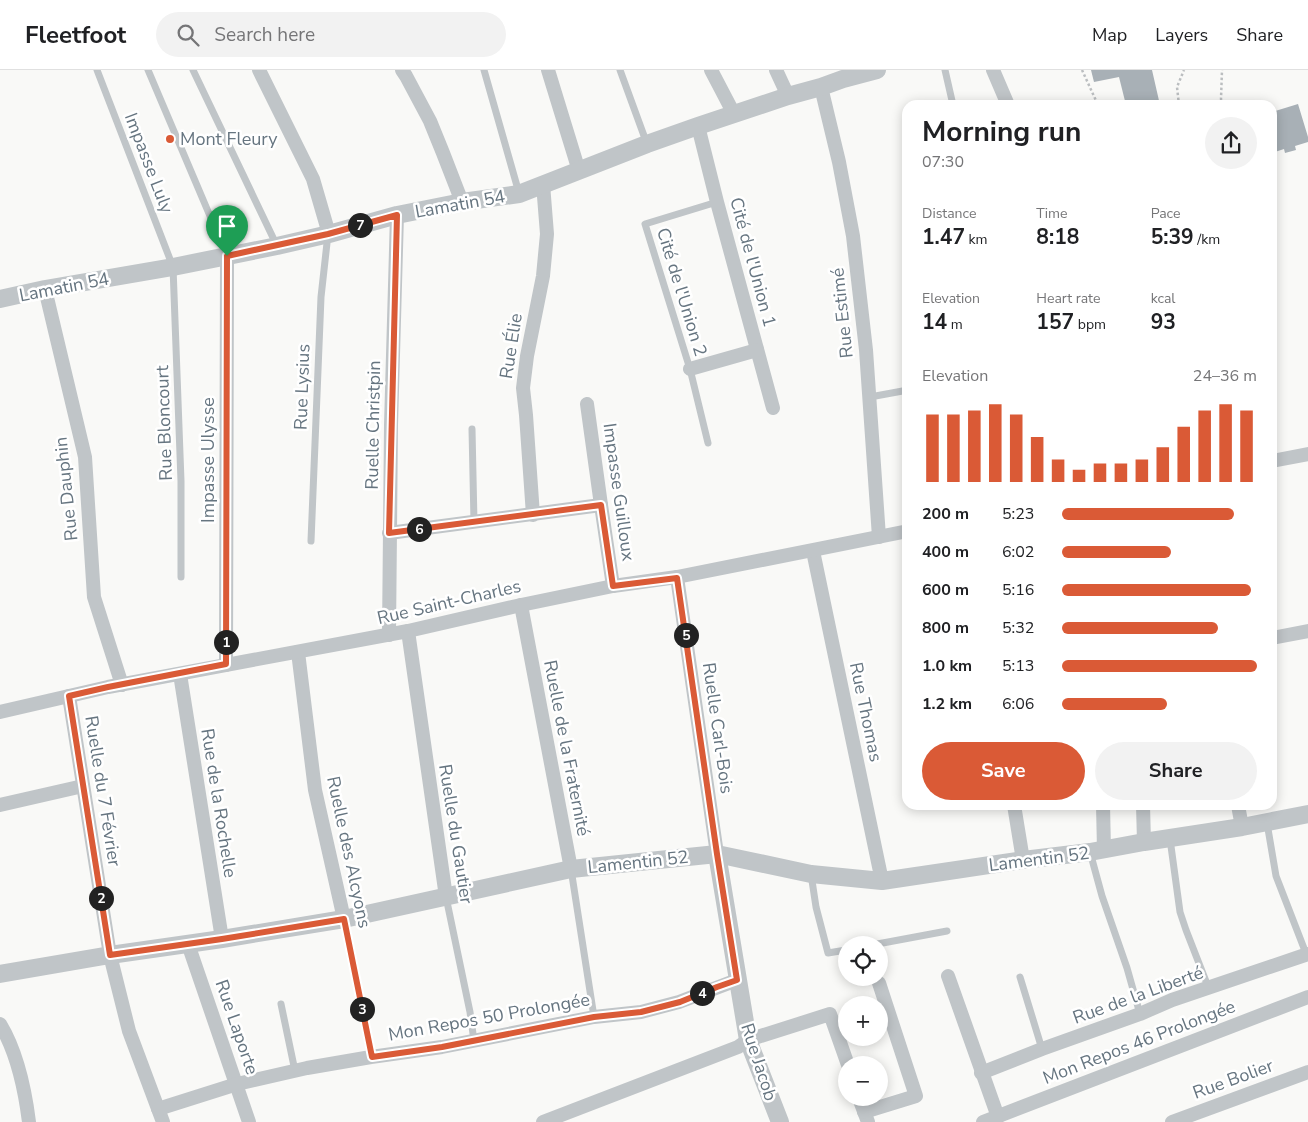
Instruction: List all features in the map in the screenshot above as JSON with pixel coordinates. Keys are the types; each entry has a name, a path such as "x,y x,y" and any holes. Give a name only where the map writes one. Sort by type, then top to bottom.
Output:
{"street":[{"path":"259,70 313,179 328,234"},
{"path":"402,70 430,121 462,202"},
{"path":"548,70 579,171"},
{"path":"711,70 734,114"},
{"path":"776,70 788,96"},
{"name":"Lamatin 54","path":"0,299 277,246 397,215 462,202 519,194 698,126 788,96 821,88 841,75 877,70"},
{"path":"993,70 1006,100"},
{"name":"Rue Estimé","path":"821,88 839,162 853,236 870,397 879,537"},
{"name":"Cité de l'Union 1","path":"698,126 772,408"},
{"name":"Rue Élie","path":"533,515 523,388 542,276 547,234 542,184"},
{"name":"Ruelle Christpin","path":"389,635 389,533 397,215"},
{"name":"Impasse Ulysse","path":"226,664 227,256"},
{"name":"Rue Dauphin","path":"45,289 85,457 94,597 122,685"},
{"path":"690,369 757,350"},
{"name":"Impasse Guilloux","path":"588,404 613,586"},
{"path":"1277,460 1308,454"},
{"path":"389,533 601,505"},
{"name":"Rue Saint-Charles","path":"0,712 226,664 408,632 521,605 613,586 677,578 902,532"},
{"name":"Rue Thomas","path":"813,550 882,881"},
{"name":"Ruelle Carl-Bois","path":"677,578 717,854"},
{"name":"Ruelle de la Fraternité","path":"521,605 571,869"},
{"path":"1277,637 1308,631"},
{"name":"Ruelle du Gautier","path":"408,632 446,897"},
{"name":"Ruelle des Alcyons","path":"298,652 314,790 344,919"},
{"name":"Rue de la Rochelle","path":"180,674 222,939"},
{"name":"Ruelle du 7 Février","path":"69,696 110,955 129,1031 160,1115"},
{"path":"0,805 83,786"},
{"path":"1015,810 1023,860"},
{"path":"1097,851 1102,810"},
{"path":"1143,810 1144,842"},
{"path":"1239,810 1242,827"},
{"name":"Lamentin 52","path":"0,974 344,919 571,869 717,854 811,874 882,881 1097,851 1308,814"},
{"name":"Rue Jacob","path":"717,854 748,1040 780,1122"},
{"name":"Rue Laporte","path":"188,944 249,1122"},
{"name":"Rue de la Liberté","path":"982,1073 1140,1014 1172,1000 1307,956"},
{"path":"948,976 998,1116"},
{"name":"Mon Repos 50 Prolongée","path":"160,1115 237,1084 295,1071 442,1047 594,1017 641,1012 670,1004 737,980"},
{"path":"866,1117 916,1096 880,986"},
{"name":"Mon Repos 46 Prolongée","path":"983,1122 1308,997"},
{"path":"543,1122 738,1047 748,1040 830,1014 845,1056"},
{"path":"0,1024 20,1075 29,1122"},
{"name":"Rue Bolier","path":"1172,1122 1308,1072"}],"lane":[{"name":"Impasse Luly","path":"97,70 173,267"},
{"path":"148,70 227,256"},
{"path":"193,70 277,246"},
{"path":"484,70 519,194"},
{"path":"620,70 648,144"},
{"path":"945,70 952,100"},
{"name":"Cité de l'Union 2","path":"708,443 690,369 645,224 717,202"},
{"name":"Rue Lysius","path":"311,541 321,297 328,234"},
{"name":"Rue Bloncourt","path":"173,267 181,480 181,577"},
{"path":"870,397 902,391"},
{"path":"472,429 474,522"},
{"path":"1267,822 1276,876 1307,956"},
{"path":"1170,838 1180,912 1209,988"},
{"path":"1097,851 1102,896 1127,968 1140,1014"},
{"name":"Ruelle de la Fraternité","path":"571,869 594,1017"},
{"path":"811,874 816,907 828,953 838,951"},
{"name":"Ruelle du Gautier","path":"446,897 470,1012 474,1041"},
{"name":"Ruelle des Alcyons","path":"344,919 372,1057"},
{"path":"888,942 947,931"},
{"path":"1020,977 1042,1049"},
{"path":"281,1004 295,1071"}],"path":[{"path":"1082,70 1096,100"},
{"path":"1178,100 1177,87 1184,70"},
{"path":"1220,100 1222,70"}],"building":[{"path":"1091,70 1152,70 1159,100 1125,100 1119,77 1094,82"},
{"path":"1298,104 1308,142 1295,146 1296,150 1285,153 1284,149 1277,151 1277,110"}],"place":[{"name":"Mont Fleury","path":"170,139"}],"route":[{"path":"397,215 389,533 601,505 613,586 677,578 737,980 680,1002 641,1012 594,1017 442,1047 372,1057 344,919 110,955 69,696 226,664 227,256 328,234 397,215"}]}
